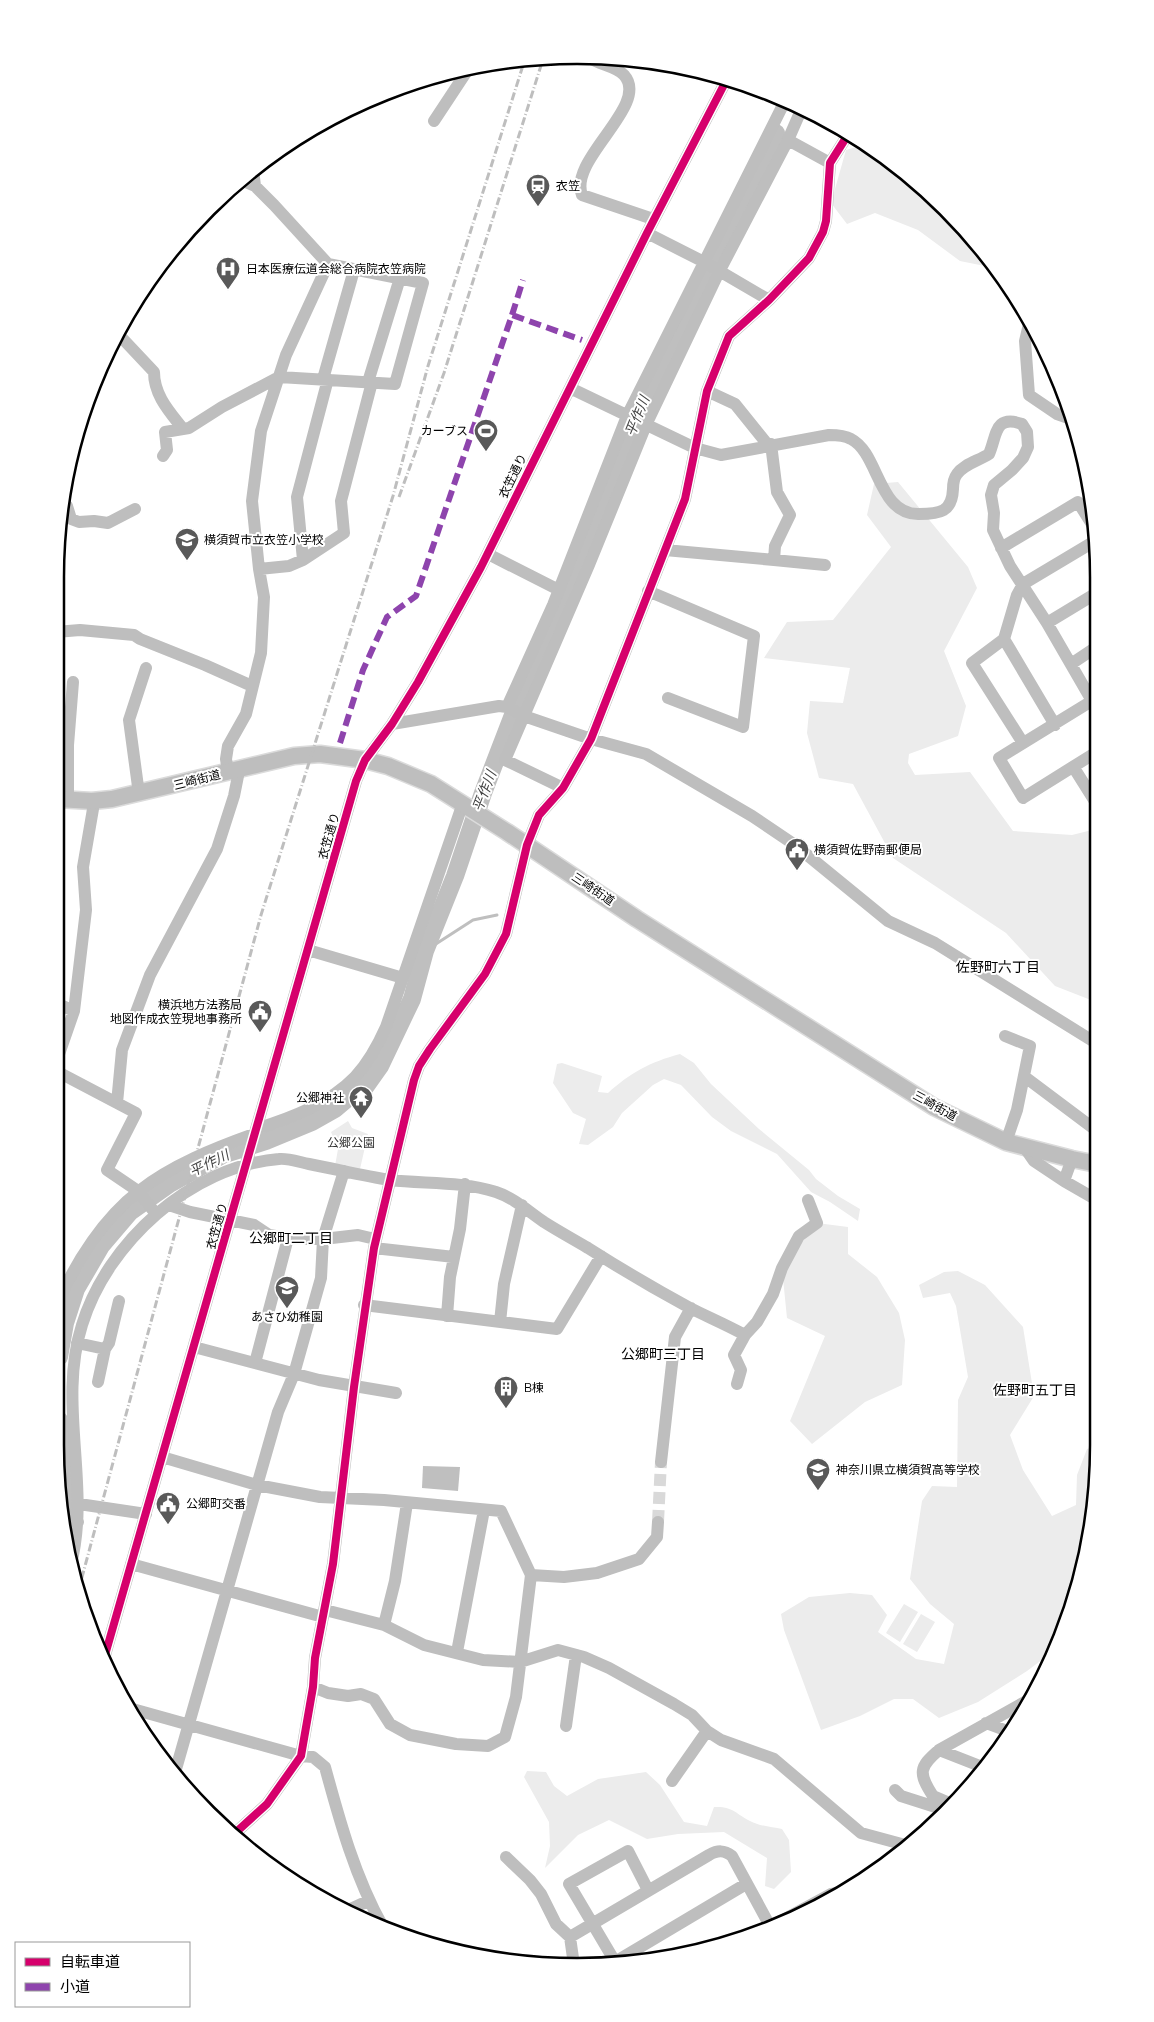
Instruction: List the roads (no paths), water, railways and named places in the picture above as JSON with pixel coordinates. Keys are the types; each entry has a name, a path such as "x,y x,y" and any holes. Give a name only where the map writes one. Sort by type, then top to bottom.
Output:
{"main road":[{"name":"三崎街道","path":"64,799 92,801 139,794 294,756 320,754 365,760 388,766 431,784 463,803 637,919 934,1107 1006,1142 1072,1160 1090,1163"}],"street":[{"path":"605,65 621,72 629,84 630,92 625,106 586,166 579,188 582,195 653,219"},
{"path":"434,121 463,77"},
{"name":"衣笠通り","path":"107,1649 356,781 365,760 392,724 418,682 488,554 653,219 724,85"},
{"path":"507,707 559,590 628,416 782,107"},
{"path":"563,788 505,760 589,565 646,424 719,272 788,140 799,115"},
{"path":"788,140 830,162"},
{"path":"238,1830 266,1804 301,1756 313,1687 315,1658 333,1564 364,1305 374,1244 409,1097 419,1066 485,974 506,934 527,845 539,815 563,788 591,739 685,499 707,391 729,336 809,258 823,232 830,162 845,140"},
{"path":"254,179 254,186"},
{"path":"163,456 167,450 165,432 189,428 222,407 279,377 395,384 423,283 328,264 274,205 254,186 248,183"},
{"path":"647,233 768,300"},
{"path":"117,1103 122,1050 150,975 217,849 234,796 238,776 232,771 226,759 228,746 246,714 261,653 264,597 259,569 252,500 261,431 286,355 328,264"},
{"path":"303,560 297,497 325,379 354,270"},
{"path":"259,569 289,566 303,560 344,533 341,501 370,382 400,278"},
{"path":"1027,332 1025,341 1029,395 1057,414 1064,417"},
{"path":"123,339 154,372 154,386 164,406 183,429"},
{"path":"570,388 695,448 721,455 829,435 841,435 851,438 859,444 867,456 881,487 890,498 903,510 915,514 937,513 947,508 952,500 955,476 962,468 989,454 996,428 1002,423 1014,421 1022,424 1027,432 1028,447 1023,458 994,485 991,495 994,513 993,530 1010,566 1023,584 1090,695"},
{"path":"707,391 735,404 770,445 777,492 790,515 775,546 774,560"},
{"path":"1001,548 1078,502 1086,516"},
{"path":"68,510 71,519 79,522 108,522 135,510"},
{"path":"1023,743 972,663 1004,639 1017,595 1023,584 1089,545"},
{"path":"665,550 825,565"},
{"path":"488,554 559,590"},
{"path":"648,591 754,636 742,726 668,698"},
{"path":"1047,623 1090,597"},
{"path":"64,631 80,630 134,635 252,686"},
{"path":"1004,639 1055,725"},
{"path":"1071,664 1090,651"},
{"path":"139,794 129,720 146,668"},
{"path":"64,781 73,682"},
{"path":"1090,704 999,758 1023,798 1090,757"},
{"path":"392,724 499,706 507,707 591,739 646,754 752,816 795,845 888,922 935,943 1090,1038"},
{"path":"1074,768 1090,793"},
{"path":"64,1040 74,1011 79,958 84,933 86,910 83,867 93,809 92,801"},
{"path":"64,1290 73,1271 101,1229 139,1193 170,1170 211,1149 301,1114 338,1092 355,1077 373,1053 386,1027 463,803"},
{"path":"308,950 403,978"},
{"path":"64,1007 74,1011"},
{"path":"1005,1036 1030,1046 1017,1110 1006,1142"},
{"path":"64,1075 136,1113 106,1170 139,1193 155,1212"},
{"path":"1025,1078 1090,1125"},
{"path":"1026,1148 1034,1161 1090,1196"},
{"path":"74,1544 79,1504 72,1371 77,1343 91,1301 114,1259 155,1212 193,1189 247,1162 281,1158 390,1180 465,1184 498,1193 522,1205 543,1221 691,1308 745,1335"},
{"path":"1064,1181 1072,1160"},
{"path":"177,1766 278,1412 294,1374 321,1278 323,1239 344,1171"},
{"path":"447,1316 450,1277 460,1229 465,1184"},
{"path":"737,1384 741,1370 734,1355 745,1335 756,1322 773,1294 782,1268 799,1236 817,1223 808,1200"},
{"path":"169,1205 230,1221 254,1225 269,1235 288,1238 323,1239 358,1235 374,1244 454,1257"},
{"path":"500,1322 504,1284 522,1205"},
{"path":"255,1363 288,1238"},
{"path":"364,1305 557,1329 601,1256"},
{"path":"98,1382 105,1349 109,1342 120,1301"},
{"path":"661,1462 675,1337 691,1308"},
{"path":"77,1343 105,1349"},
{"path":"194,1347 294,1374 396,1394"},
{"path":"162,1457 257,1485 320,1497 501,1511 531,1575 516,1697 505,1736 488,1746 456,1744 410,1735 390,1724 374,1699 361,1694 348,1696 328,1693 313,1687"},
{"path":"384,1625 395,1581 407,1503"},
{"path":"79,1504 146,1514"},
{"path":"457,1652 484,1510"},
{"path":"70,1522 77,1522"},
{"path":"531,1575 564,1577 597,1574 640,1560 657,1537 658,1522"},
{"path":"131,1564 226,1590 384,1625 424,1645 483,1660 520,1662 558,1650 576,1655 609,1668 664,1698 692,1715 707,1731 721,1740 774,1759 861,1833 898,1845"},
{"path":"566,1726 576,1655"},
{"path":"946,1802 932,1796 923,1778 923,1768 926,1761 939,1750 1019,1705"},
{"path":"138,1711 301,1756 313,1757 325,1767 349,1848 368,1901 377,1917"},
{"path":"986,1723 1004,1730"},
{"path":"672,1781 707,1731"},
{"path":"939,1750 977,1765"},
{"path":"895,1790 901,1796 940,1808"},
{"path":"612,1957 569,1884 628,1851 648,1890"},
{"path":"570,1937 709,1854 719,1851 726,1851 732,1856 746,1884 761,1923"},
{"path":"506,1858 542,1894 556,1924 570,1937 573,1958"},
{"path":"630,1955 746,1884"},
{"path":"355,1907 368,1901"}],"waterway":[{"name":"平作川","path":"64,1329 76,1289 101,1246 130,1212 171,1183 222,1155 266,1141 312,1122 335,1109 348,1098 363,1090 380,1066 412,999 425,951 455,876 483,793 535,658 593,534 640,406 701,289 776,133"},
{"path":"425,951 473,920 497,915"}],"tunnel":[{"path":"658,1522 661,1462"}],"railway":[{"path":"399,497 444,373 541,65"},
{"path":"81,1579 261,915 393,496 428,366 523,67"}],"place":[{"name":"衣笠","path":"538,207"},
{"name":"日本医療伝道会総合病院衣笠病院","path":"228,290"},
{"name":"カーブス","path":"486,452"},
{"name":"横須賀市立衣笠小学校","path":"187,561"},
{"name":"横須賀佐野南郵便局","path":"797,871"},
{"name":"横浜地方法務局 地図作成衣笠現地事務所","path":"260,1033"},
{"name":"公郷神社","path":"361,1119"},
{"name":"あさひ幼稚園","path":"287,1309"},
{"name":"B棟","path":"506,1409"},
{"name":"神奈川県立横須賀高等学校","path":"818,1491"},
{"name":"公郷町交番","path":"168,1525"}],"district":[{"name":"佐野町六丁目","path":"998,967"},
{"name":"公郷町二丁目","path":"291,1238"},
{"name":"公郷町三丁目","path":"663,1354"},
{"name":"佐野町五丁目","path":"1035,1390"}],"park label":[{"name":"公郷公園","path":"351,1143"}]}
